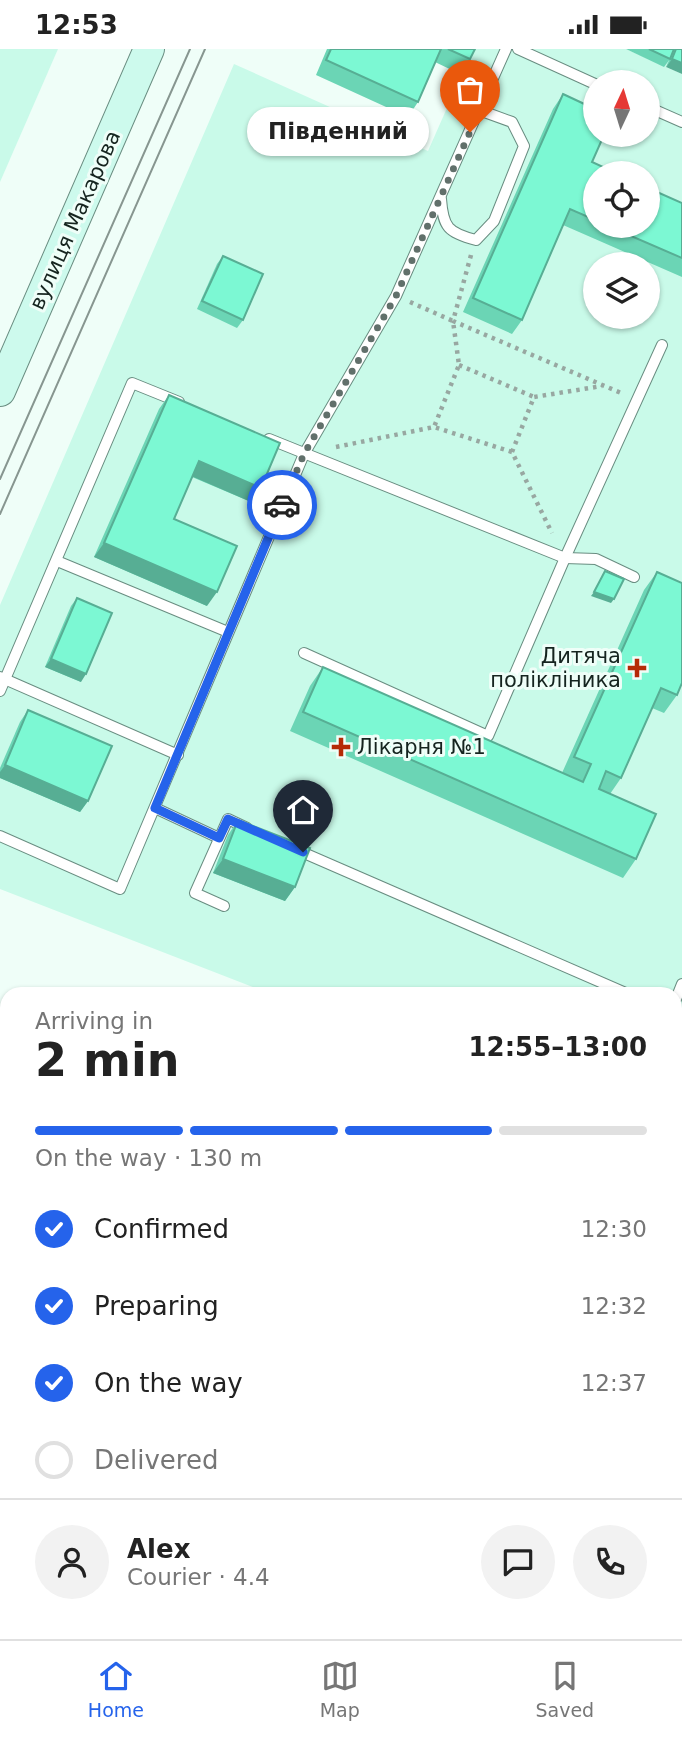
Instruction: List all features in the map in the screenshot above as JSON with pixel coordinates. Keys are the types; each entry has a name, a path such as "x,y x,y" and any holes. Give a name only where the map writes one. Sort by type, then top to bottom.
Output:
{"main road":[{"name":"вулиця Макарова","path":"0,391 149,49"}],"lane":[{"path":"0,836 120,888 304,454 396,296 506,49"},
{"path":"518,49 583,78"},
{"path":"441,196 442,219 454,235 476,240 494,221 524,146 512,122 479,110"},
{"path":"660,113 682,123"},
{"path":"304,653 488,736 662,345"},
{"path":"0,691 2,678 57,561 132,383 194,408"},
{"path":"255,433 565,558 596,559 634,577"},
{"path":"57,561 228,632"},
{"path":"2,678 178,755"},
{"path":"155,808 219,838"},
{"path":"224,906 195,893 228,819 253,830"},
{"path":"290,847 612,987"}],"path":[{"path":"434,427 460,365 453,321 476,240"},
{"path":"396,296 637,401"},
{"path":"460,365 534,397 604,386"},
{"path":"512,452 534,397"},
{"path":"304,454 434,427 512,452 565,558"}],"shaded area":[{"path":"0,49 58,49 0,182"},
{"name":"Лікарня №1","path":"473,49 626,49 664,66 674,49 666,67 682,74 682,987 253,987 0,889 0,605 234,64 428,151"}],"building":[{"path":"331,49 441,49 418,102 326,60"},
{"path":"448,49 475,49 470,59"},
{"path":"649,49 674,49 670,59"},
{"path":"676,49 682,49 682,63 672,59"},
{"path":"563,94 583,103 583,147 599,147 592,161 583,161 583,215 570,209 522,320 473,298"},
{"path":"660,193 682,203 682,258 636,238 660,238"},
{"path":"223,256 263,274 243,320 202,301"},
{"path":"169,395 280,443 261,488 199,461 174,519 237,546 217,592 104,543"},
{"path":"605,571 624,579 614,599 594,592"},
{"path":"657,572 682,583 682,683 677,695 661,688 621,778 606,771 599,789 656,814 636,859 303,712 323,667 583,782 591,764 574,757"},
{"path":"77,598 112,613 86,674 51,659"},
{"path":"28,710 112,746 88,801 5,765"},
{"path":"238,820 310,848 295,887 223,859"}],"tram line":[{"path":"0,479 190,49"},
{"path":"0,514 205,49"}],"way so far":[{"path":"282,505 304,454 396,296 470,132"}],"place":[{"name":"Південний","path":"470,132"},
{"name":"Дитяча полікліника","path":"637,668"},
{"name":"Лікарня №1","path":"341,747"}],"route":[{"path":"282,505 155,808 219,838 228,819 303,852"}]}
